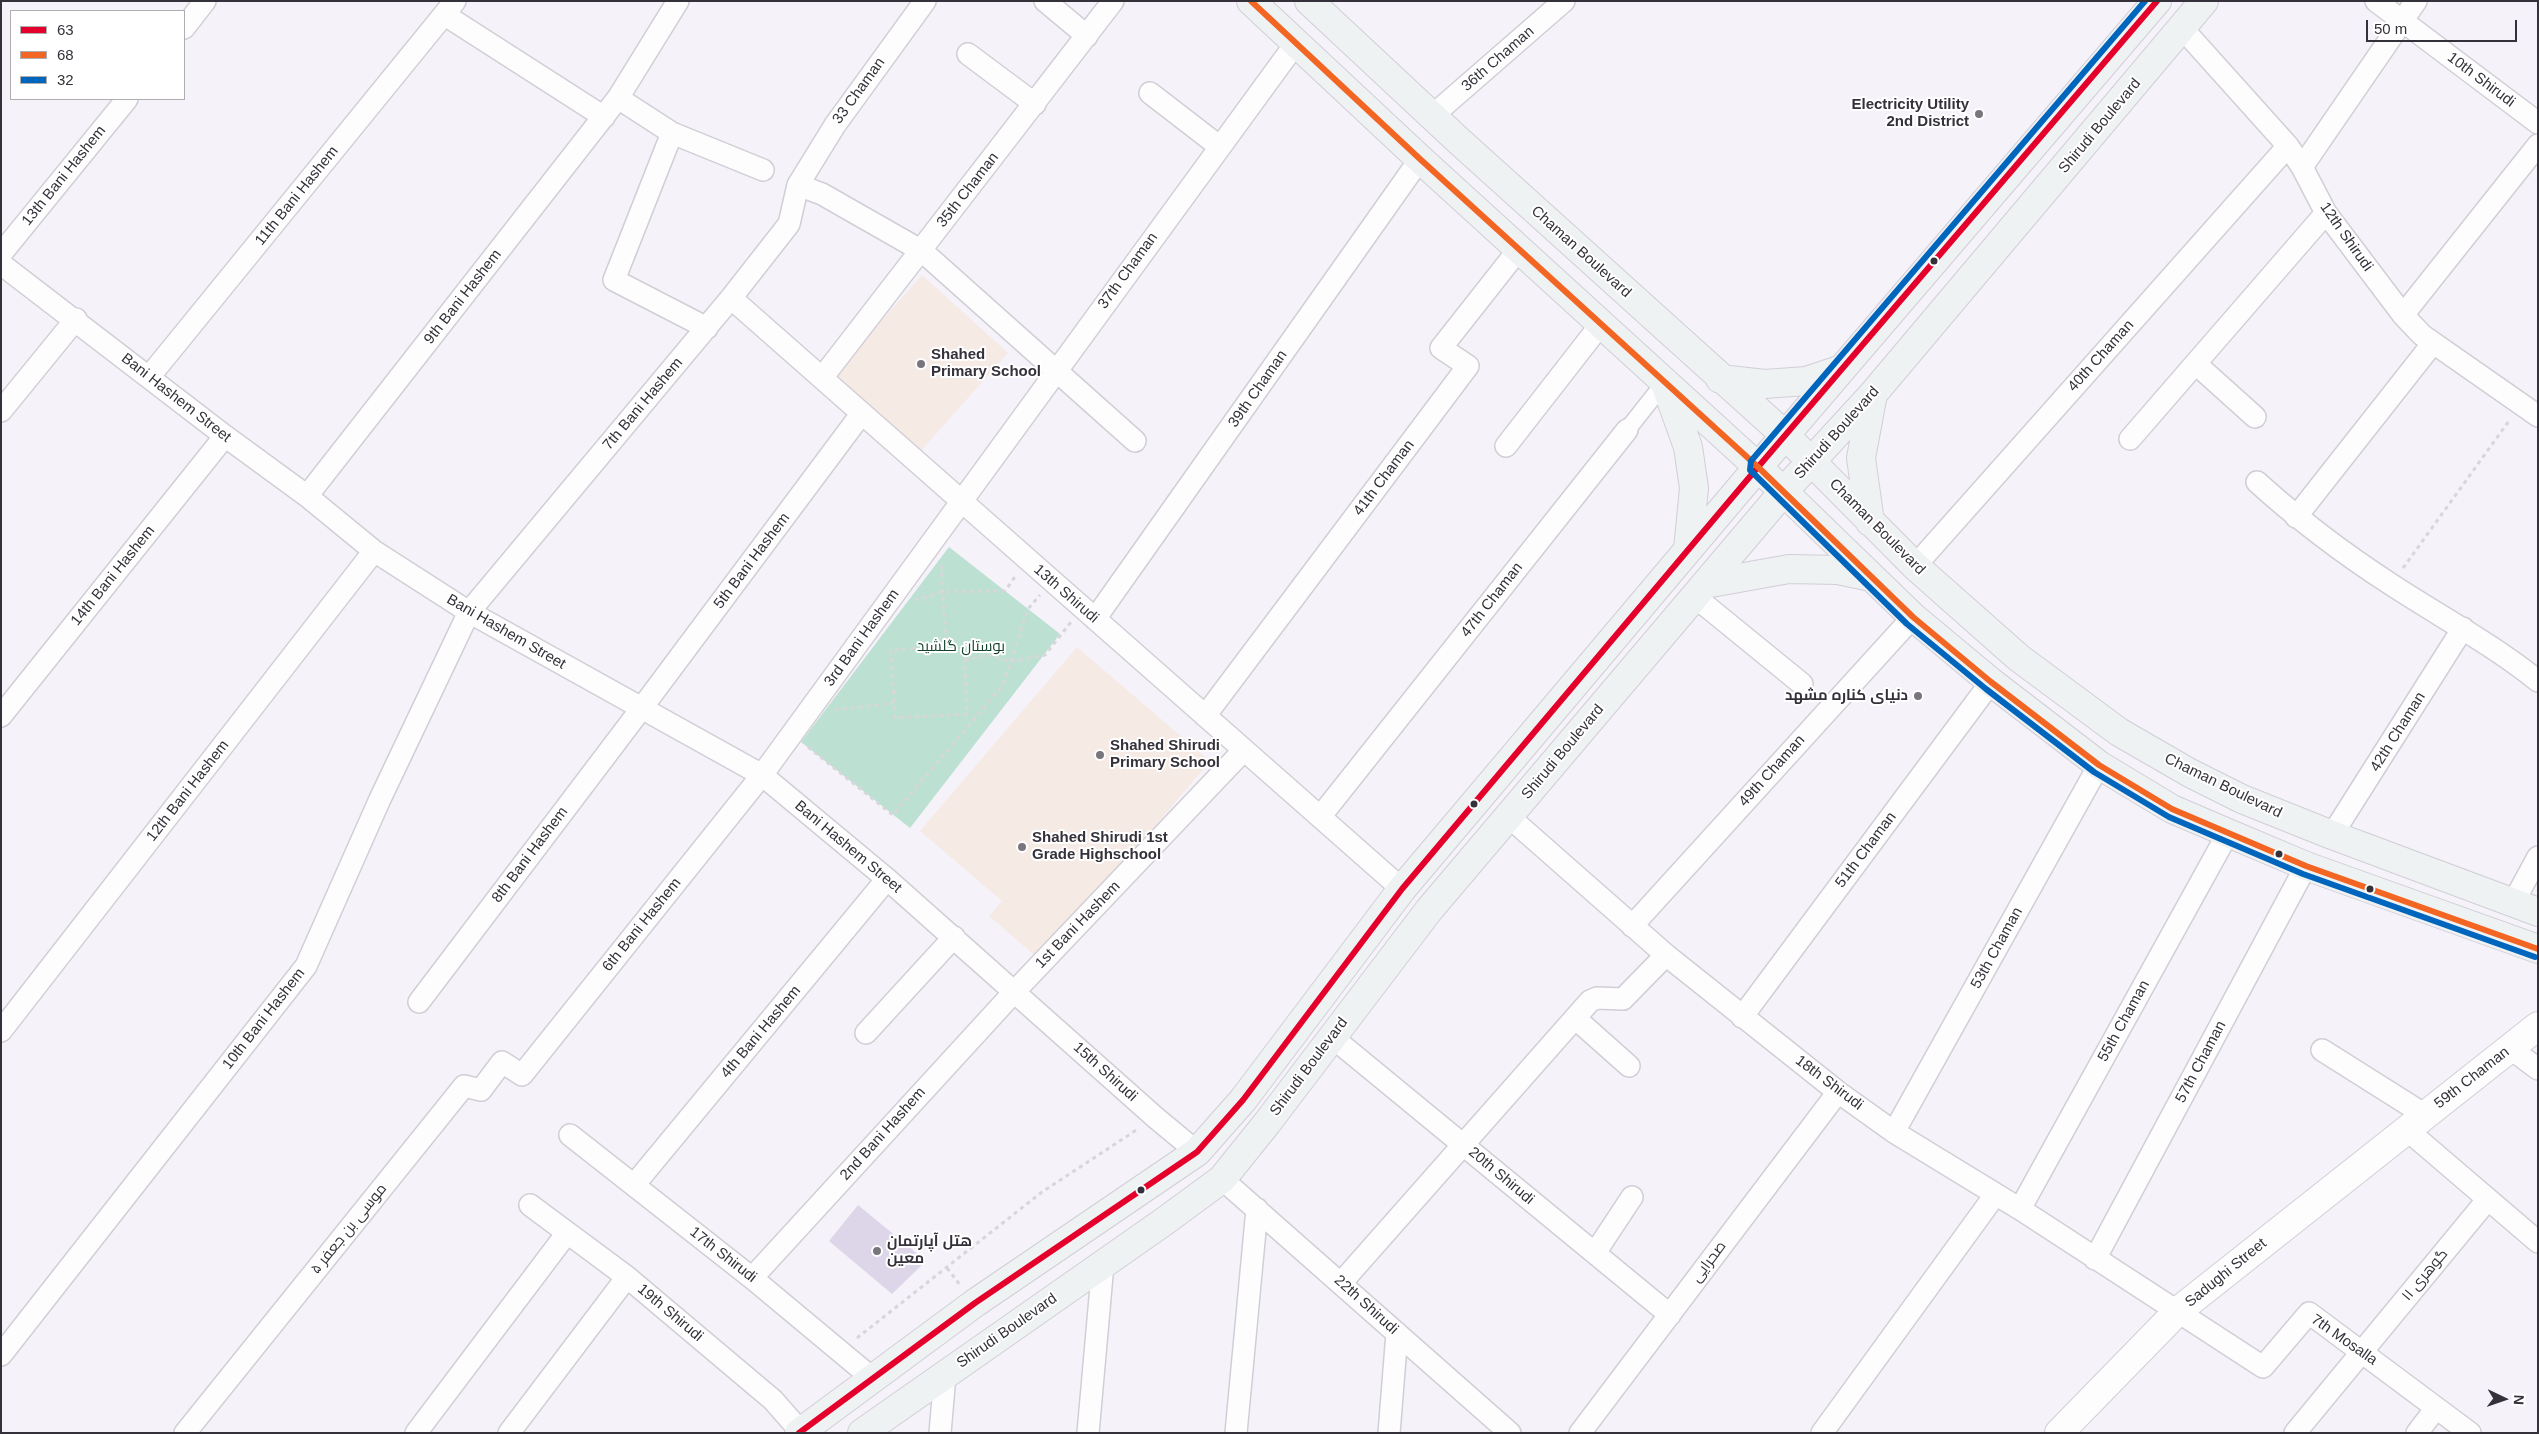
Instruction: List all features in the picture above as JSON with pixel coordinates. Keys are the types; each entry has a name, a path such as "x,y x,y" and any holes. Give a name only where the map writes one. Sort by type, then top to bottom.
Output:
{"main road":[{"path":"1251,1 1420,159 1758,466 1913,617 1990,682 2099,765 2172,809 2306,866 2538,949"},
{"name":"Shirudi Boulevard","path":"862,1433 1222,1178 1429,910 1784,491 1873,394 2204,1"},
{"name":"Chaman Boulevard","path":"1315,3 1432,116 1720,379 1812,460 1870,522 1915,566 2019,658 2119,732 2198,778 2242,799 2332,835 2526,908"},
{"path":"800,1432 975,1303 1197,1152 1243,1100 1402,889 1758,466 1844,368 2152,3"},
{"path":"1720,379 1765,384 1806,382 1844,368"},
{"path":"1665,382 1688,447 1694,488 1688,549"},
{"path":"1870,522 1861,458 1873,394"},
{"path":"1700,590 1789,569 1838,570 1871,577"}],"street":[{"path":"185,27 205,1"},
{"name":"9th Bani Hashem","path":"307,496 604,117 618,98 678,1"},
{"name":"33 Chaman","path":"798,185 834,125 925,1"},
{"path":"1045,1 1087,36"},
{"name":"35th Chaman","path":"822,378 922,251 1113,1"},
{"name":"36th Chaman","path":"1432,116 1564,1"},
{"name":"10th Shirudi","path":"2376,1 2538,123"},
{"path":"2302,167 2416,1"},
{"path":"450,8 604,117"},
{"name":"11th Bani Hashem","path":"149,376 450,8"},
{"name":"12th Shirudi","path":"2182,28 2288,146 2302,167 2326,213 2403,315 2422,335 2530,410"},
{"name":"37th Chaman","path":"961,501 1296,43"},
{"path":"968,54 1034,104"},
{"path":"1150,93 1220,146"},
{"path":"618,98 672,133 763,170"},
{"name":"13th Bani Hashem","path":"1,254 125,100"},
{"path":"672,133 614,280 707,328"},
{"path":"2403,315 2538,145"},
{"name":"40th Chaman","path":"1915,566 2288,146"},
{"name":"39th Chaman","path":"1089,613 1420,159"},
{"path":"798,185 822,194 922,251 1135,441"},
{"name":"7th Bani Hashem","path":"469,612 707,328 789,224 798,185"},
{"path":"2130,439 2326,213"},
{"name":"41th Chaman","path":"1205,716 1468,366 1441,348 1519,249"},
{"name":"Bani Hashem Street","path":"1,264 76,319 225,436 307,496 374,551 469,612 762,775 887,879 1014,991"},
{"name":"13th Shirudi","path":"731,298 1402,889"},
{"path":"1,411 76,319"},
{"path":"1506,446 1601,324"},
{"path":"2296,517 2433,343"},
{"path":"2196,364 2255,417"},
{"name":"47th Chaman","path":"1320,817 1665,382"},
{"name":"5th Bani Hashem","path":"642,709 862,413"},
{"name":"14th Bani Hashem","path":"1,716 225,436"},
{"path":"2256,482 2296,517 2392,585 2509,658 2538,681"},
{"name":"3rd Bani Hashem","path":"762,775 961,501"},
{"name":"12th Bani Hashem","path":"1,1031 374,551"},
{"path":"1700,590 1802,684"},
{"name":"10th Bani Hashem","path":"1,1355 306,966 380,799 469,612"},
{"name":"49th Chaman","path":"1632,926 1913,617"},
{"name":"42th Chaman","path":"2332,835 2463,628"},
{"name":"51th Chaman","path":"1742,1017 1990,682"},
{"name":"8th Bani Hashem","path":"419,1002 642,709"},
{"name":"1st Bani Hashem","path":"1014,991 1244,750"},
{"name":"53th Chaman","path":"1894,1132 2099,765"},
{"name":"6th Bani Hashem","path":"522,1076 762,775"},
{"name":"18th Shirudi","path":"1508,816 1666,955 1838,1092 1894,1132 2020,1209 2178,1311"},
{"name":"55th Chaman","path":"2020,1209 2228,833"},
{"path":"2526,908 2538,857"},
{"name":"57th Chaman","path":"2095,1259 2306,866"},
{"name":"4th Bani Hashem","path":"634,1185 887,879"},
{"path":"866,1033 954,937"},
{"path":"1341,1283 1592,999 1623,999 1666,955"},
{"name":"15th Shirudi","path":"1014,991 1156,1118 1197,1152"},
{"name":"2nd Bani Hashem","path":"752,1278 1014,991"},
{"path":"1575,1018 1629,1066"},
{"name":"59th Chaman","path":"2416,1122 2538,1026"},
{"name":"20th Shirudi","path":"1332,1037 1670,1314"},
{"path":"2510,1048 2538,1069"},
{"path":"2322,1050 2416,1122 2488,1199 2538,1242"},
{"name":"موسی بن جعفر ۵","path":"185,1433 464,1086 481,1090 502,1062 522,1076"},
{"name":"صحرایی","path":"1580,1433 1838,1092"},
{"name":"Sadughi Street","path":"2059,1433 2178,1311 2416,1122"},
{"name":"17th Shirudi","path":"570,1135 752,1278 872,1378"},
{"name":"22th Shirudi","path":"1222,1178 1510,1433"},
{"path":"1822,1433 1996,1195"},
{"path":"1595,1253 1632,1197"},
{"name":"گوهری ۱۱","path":"2295,1433 2488,1199"},
{"name":"19th Shirudi","path":"530,1205 627,1277 773,1400 800,1432"},
{"path":"1236,1433 1257,1209"},
{"path":"416,1433 568,1233"},
{"path":"1088,1433 1103,1264"},
{"path":"509,1433 627,1277"},
{"name":"7th Mosalla","path":"2178,1311 2263,1367 2309,1313 2470,1433"},
{"path":"1389,1433 1397,1333"},
{"path":"940,1433 945,1375"},
{"path":"2417,1433 2436,1408"}],"path":[{"path":"2392,585 2530,410"},
{"path":"928,546 941,555 946,646"},
{"path":"894,593 905,602 943,592 1005,591 1027,560"},
{"path":"801,742 893,815 1004,685 1009,662 1019,642 1028,609 1052,581"},
{"path":"964,660 990,655 1009,662 1044,654 1089,613"},
{"path":"967,714 894,718 891,650 964,645 967,714 973,721"},
{"path":"813,706 823,712 894,703"},
{"path":"840,1351 1042,1192 1156,1118"}],"shaded area":[{"name":"Shahed Primary School","path":"922,275 1008,353 919,453 833,375"},
{"path":"1077,647 1210,761 1041,961 989,916 1002,901 920,831"}],"green space":[{"name":"بوستان گلشید","path":"949,547 1060,634 910,828 801,742"}],"building":[{"name":"هتل آپارتمان معین","path":"858,1205 926,1261 892,1294 829,1241"}],"transit line":[{"name":"68","path":"1251,1 1420,159 1758,467 1913,617 1991,682 2099,765 2172,809 2306,866 2538,949"},
{"name":"32","path":"2145,1 1751,461 1750,470 1907,624 1986,689 2094,772 2169,817 2303,874 2535,957"},
{"name":"63","path":"799,1433 975,1303 1197,1152 1243,1100 1402,889 1758,467 2157,1"}],"place":[{"name":"Electricity Utility 2nd District","path":"1979,114"},
{"name":"Shahed Primary School","path":"921,364"},
{"name":"دنیای کناره مشهد","path":"1918,696"},
{"name":"Shahed Shirudi Primary School","path":"1100,755"},
{"name":"Shahed Shirudi 1st Grade Highschool","path":"1022,847"},
{"name":"هتل آپارتمان معین","path":"877,1251"}]}
